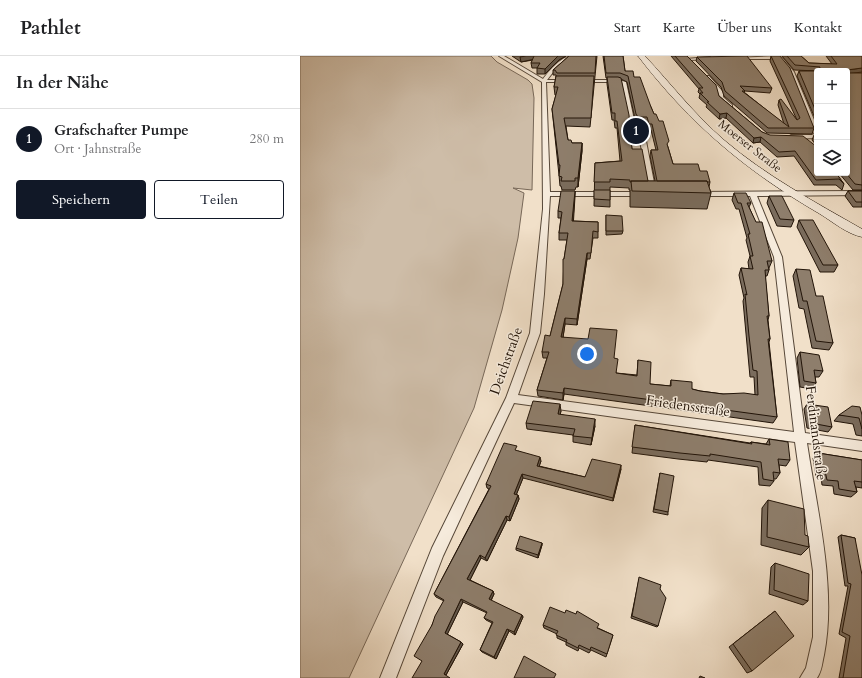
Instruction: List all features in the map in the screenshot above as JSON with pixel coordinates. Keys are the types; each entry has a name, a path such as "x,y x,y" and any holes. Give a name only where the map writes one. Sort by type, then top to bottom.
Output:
{"main road":[{"name":"Moerser Straße","path":"641,56 704,126 738,156 792,193 862,234"}],"street":[{"path":"501,56 544,81 624,83 631,120 641,134 643,141 653,194"},
{"path":"544,81 552,70 571,56"},
{"path":"687,57 717,58"},
{"path":"687,57 693,64"},
{"path":"732,58 780,57 792,72 817,134 806,140 783,137"},
{"path":"792,72 798,73"},
{"path":"703,74 720,92 721,98 737,112"},
{"name":"Deichstraße","path":"388,678 437,553 511,398 535,333 540,294 547,194 544,81"},
{"path":"842,183 850,193"},
{"path":"692,194 753,195 792,193 862,193"},
{"path":"547,194 661,194"},
{"name":"Ferdinandstraße","path":"753,195 778,257 800,436 820,572 820,638 813,671 808,678"},
{"name":"Friedensstraße","path":"511,398 800,436 862,446"}],"shaded area":[{"path":"300,56 491,56 497,62 528,80 532,84 534,98 532,190 513,188 524,193 518,238 502,310 474,408 349,678 300,678"}],"building":[{"path":"534,56 558,56 545,69 537,68 540,63 531,63"},
{"path":"569,56 596,56 595,73 557,73 553,70"},
{"path":"604,56 623,56 625,71 633,71 634,77 640,77 654,114 656,114 659,121 663,121 669,141 667,144 673,164 698,164 700,171 707,171 710,182 657,181 651,150 658,150 652,124 649,124 647,117 638,117 636,114 628,76 620,73 606,73"},
{"path":"675,56 687,56 716,85 719,96 762,132 770,135 803,136 814,145 814,176 838,176 844,184 839,179 816,180 795,151 779,152 761,137 754,138 727,113 720,114 707,102 709,102 700,93 703,93 699,88 703,88"},
{"path":"747,56 772,88 740,86 745,91 742,91 789,127 779,100 781,99 797,120 800,118 771,56 780,56 790,68 814,128 768,128 725,91 722,82 697,57"},
{"path":"787,56 801,56 809,63 837,64 831,56 862,56 862,68 850,70 850,68 820,68 795,65"},
{"path":"799,71 814,71 814,107"},
{"path":"850,73 862,73 862,185 855,184 848,176 850,176"},
{"path":"556,76 594,76 591,118 564,118 568,140 571,140 572,143 582,143 578,178 575,178 575,181 561,181 562,177 559,176 560,165 552,109 558,87 554,87"},
{"path":"607,77 621,78 629,115 632,149 642,149 648,181 630,182 630,180 610,179 610,182 594,182 595,163 622,161 617,121 615,121 615,113 612,113"},
{"path":"631,181 707,181 711,193 632,191"},
{"path":"594,190 610,190 610,200 594,199"},
{"path":"561,191 575,191 572,221 598,222 598,232 593,231 591,253 587,253 577,319 565,318 561,337 588,339 590,328 617,330 614,358 618,359 616,373 637,376 638,360 651,362 650,384 671,386 671,380 692,382 692,389 700,391 723,394 744,393 758,395 757,371 753,370 749,336 745,294 747,295 741,268 753,269 750,256 753,256 748,234 750,234 741,203 738,203 734,193 746,193 751,203 747,203 756,222 762,222 772,261 767,261 769,270 765,270 769,316 767,316 770,339 768,339 777,417 564,388 563,393 537,390 549,352 542,352 545,335 550,336 563,284 563,259 568,233 559,233 562,212 558,211"},
{"path":"848,191 862,191 862,202 856,202"},
{"path":"769,196 782,196 794,220 780,219"},
{"path":"606,215 622,216 623,231 606,231"},
{"path":"799,220 813,220 838,265 823,265"},
{"path":"796,269 810,270 816,296 823,296 833,343 816,341 807,301 803,301"},
{"path":"800,352 819,355 823,371 814,370 816,383 804,381"},
{"path":"533,401 560,404 558,414 595,419 592,438 573,436 575,429 526,423"},
{"path":"807,404 828,407 832,427 811,423"},
{"path":"852,406 860,407 862,415 862,429 859,418 839,415"},
{"path":"635,425 752,444 751,442 770,445 769,439 788,442 790,460 778,459 780,473 773,472 774,481 763,479 761,462 710,454 710,456 632,447"},
{"path":"504,443 517,446 515,450 540,457 537,466 585,477 592,459 621,465 613,498 522,474 514,494 518,495 509,517 506,516 485,558 480,555 467,579 493,591 489,599 522,615 514,632 507,629 494,657 480,650 493,622 484,618 487,612 461,599 445,633 461,642 444,674 450,678 412,678 422,661 414,656 432,625 444,600 434,594 491,486 486,484"},
{"path":"818,453 862,460 862,482 854,481 857,492 839,489 838,481 827,480 825,471 821,471"},
{"path":"660,473 674,476 668,512 654,509"},
{"path":"768,500 804,509 805,535 808,536 809,547 767,537"},
{"path":"841,535 855,538 862,575 862,678 843,678 850,636 842,632 851,584 848,583"},
{"path":"520,536 542,543 538,555 516,548"},
{"path":"775,563 809,574 808,601 774,590"},
{"path":"639,577 661,585 660,589 666,598 658,626 632,616"},
{"path":"550,607 565,613 566,610 576,614 577,611 599,624 597,628 613,635 607,654 591,647 590,650 579,645 578,648 566,642 567,640 556,635 558,631 543,625"},
{"path":"775,611 794,636 752,671 733,644"},
{"path":"524,656 556,674 554,678 514,678"}],"place":[{"name":"Grafschafter Pumpe","path":"636,131"}]}
